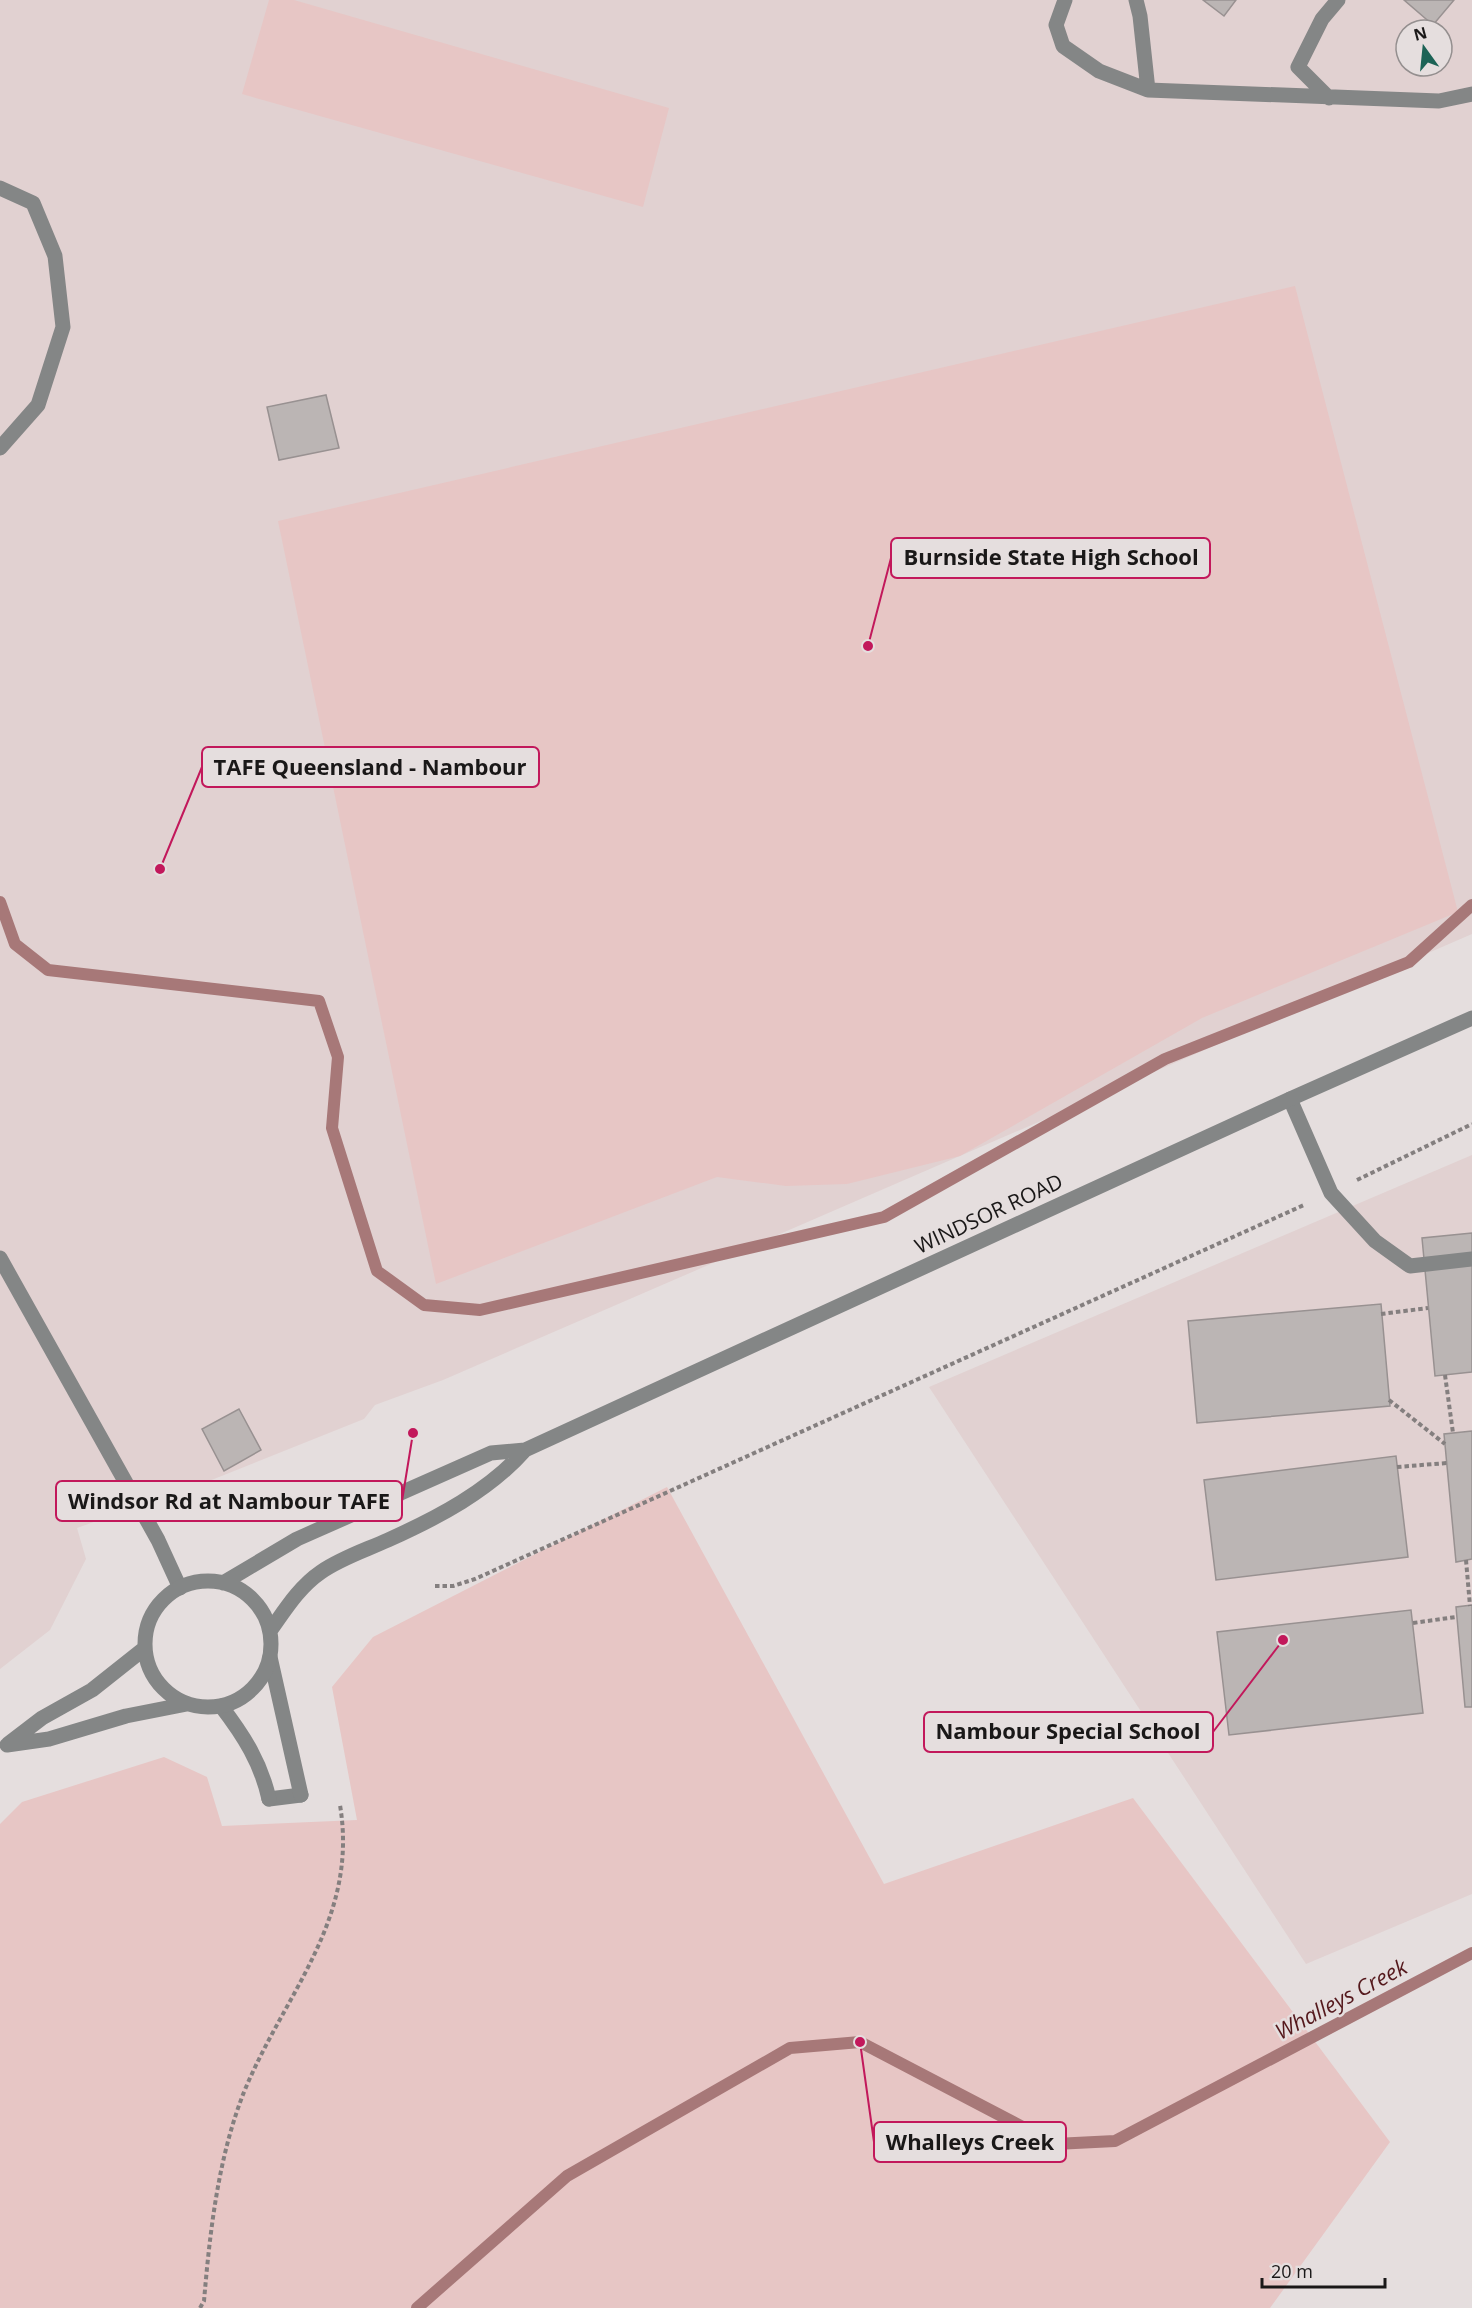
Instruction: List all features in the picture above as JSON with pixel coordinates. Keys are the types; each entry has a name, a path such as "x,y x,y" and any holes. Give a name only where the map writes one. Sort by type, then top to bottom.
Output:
{"street":[{"path":"1065,0 1056,25 1063,46 1099,71 1148,90 1440,101 1472,94"},
{"path":"1136,0 1140,16 1148,90"},
{"path":"1329,98 1298,67 1322,19 1338,0"},
{"path":"0,188 33,203 55,256 63,327 38,405 0,448"},
{"name":"WINDSOR ROAD","path":"223,1583 297,1539 458,1466 491,1453 525,1450 1290,1099 1472,1018"},
{"path":"1290,1099 1331,1193 1375,1241 1410,1266 1472,1259"},
{"path":"1,1261 158,1540 180,1588"},
{"name":"WINDSOR ROAD","path":"270,1631 291,1602 322,1571 414,1528 481,1490 506,1473 525,1450"},
{"path":"221,1706 240,1730 259,1763 269,1799 301,1795 270,1657 270,1631 264,1614 254,1600 239,1589 223,1583 201,1582 180,1588 165,1598 154,1612 147,1629 145,1648 148,1666 157,1682 171,1695 187,1704 204,1708 221,1706 239,1700 253,1689 264,1674 270,1657"},
{"path":"3,1746 42,1718 92,1690 145,1648"},
{"path":"3,1746 49,1739 126,1716 187,1704"}],"path":[{"path":"435,1586 453,1586 475,1579 1331,1193 1472,1124"},
{"path":"1382,1314 1428,1308"},
{"path":"1446,1375 1453,1433"},
{"path":"1389,1400 1445,1444"},
{"path":"1396,1467 1447,1463"},
{"path":"1466,1560 1470,1606"},
{"path":"1413,1623 1456,1617"},
{"path":"200,2308 204,2301 210,2237 230,2135 259,2056 312,1963 334,1907 341,1872 343,1838 340,1805"}],"shaded area":[{"path":"0,0 1472,0 1472,934 443,1380 375,1405 364,1419 209,1481 77,1528 86,1559 50,1630 0,1669"},
{"path":"269,0 294,0 669,108 643,207 242,94"},
{"path":"1295,286 1458,912 1202,1018 960,1156 847,1184 786,1186 717,1177 436,1284 278,521"},
{"path":"1472,1155 1472,1894 1306,1964 929,1387"},
{"path":"667,1487 884,1884 1133,1798 1390,2142 1270,2308 0,2308 0,1824 22,1802 164,1757 207,1777 222,1826 357,1820 332,1687 373,1637"}],"building":[{"path":"1203,0 1236,0 1224,16"},
{"path":"1404,0 1454,0 1439,18 1425,18"},
{"path":"326,395 339,448 279,460 267,407"},
{"path":"1472,1233 1472,1372 1435,1376 1422,1238"},
{"path":"1381,1304 1390,1406 1197,1423 1188,1321"},
{"path":"239,1409 261,1450 224,1471 202,1429"},
{"path":"1472,1431 1472,1559 1456,1562 1444,1434"},
{"path":"1396,1456 1408,1557 1216,1580 1204,1480"},
{"path":"1472,1605 1472,1707 1465,1707 1456,1607"},
{"path":"1411,1610 1423,1713 1229,1735 1217,1632"}],"waterway":[{"path":"0,902 15,944 48,970 319,1001 338,1057 332,1128 377,1271 424,1305 480,1310 884,1217 1165,1059 1409,962 1472,905"},
{"name":"Whalleys Creek","path":"417,2308 567,2176 790,2048 860,2042 1055,2144 1115,2141 1472,1953"}],"place":[{"name":"Burnside State High School","path":"868,646"},
{"name":"TAFE Queensland - Nambour","path":"160,869"},
{"name":"Windsor Rd at Nambour TAFE","path":"413,1433"},
{"name":"Nambour Special School","path":"1283,1640"},
{"name":"Whalleys Creek","path":"860,2042"}]}
